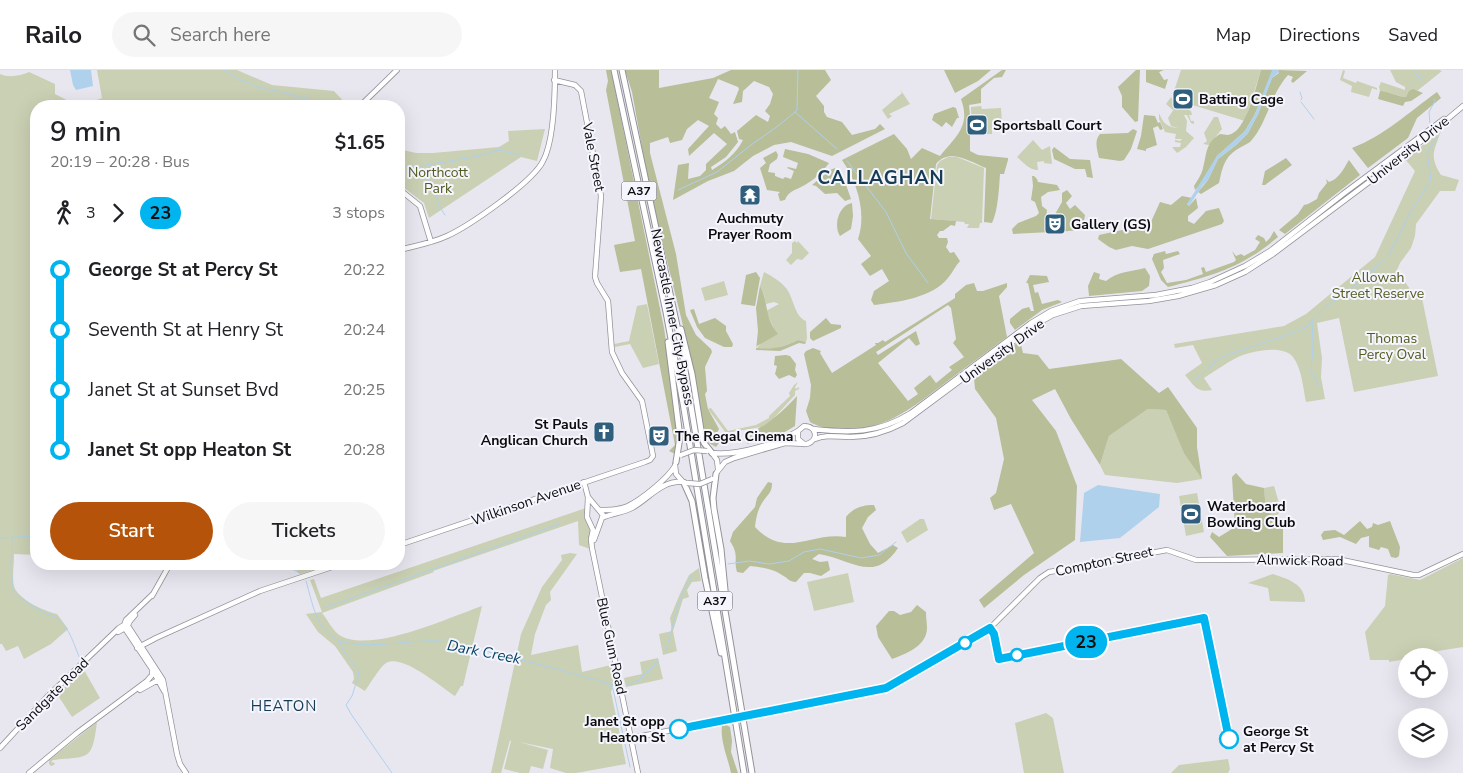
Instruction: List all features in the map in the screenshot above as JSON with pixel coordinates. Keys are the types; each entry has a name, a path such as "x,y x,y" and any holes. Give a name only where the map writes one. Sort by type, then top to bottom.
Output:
{"highway":[{"name":"Newcastle Inner City Bypass","path":"614,70 666,312 683,403 744,773"},
{"name":"Newcastle Inner City Bypass","path":"622,70 680,340 752,773"},
{"path":"667,281 686,348 702,436 710,452"},
{"path":"666,312 680,436 676,464"},
{"path":"717,473 713,498 721,549 729,638"},
{"path":"685,483 692,501 708,592 720,650 726,666"}],"main road":[{"path":"366,100 397,70"},
{"path":"405,248 431,242 466,226 509,194 539,168 547,152 551,133 554,70"},
{"name":"Vale Street","path":"554,80 575,85 580,88 582,93 601,196 595,273 597,283 606,296 608,303 612,352 622,373 642,401 652,457"},
{"path":"1456,112 1463,106"},
{"name":"University Drive","path":"813,428 851,432 870,430 891,424 911,413 1031,323 1060,307 1080,301 1149,296 1176,291 1210,282 1245,266 1270,251 1343,194 1456,112"},
{"name":"University Drive","path":"815,439 825,436 870,436 903,424 1035,325 1053,315 1081,306 1149,301 1178,296 1216,285 1245,272 1273,254 1401,158 1456,112"},
{"path":"405,194 420,206 431,242"},
{"path":"588,512 593,508 615,510 634,502 667,477 682,455 694,450 734,453 782,439 804,426 813,428 816,434 815,439 810,444 785,443 731,459 723,464 712,479 700,484 672,482 664,485 631,509 596,523 590,522"},
{"path":"798,431 798,439 804,444"},
{"path":"710,452 717,460 717,473"},
{"name":"Wilkinson Avenue","path":"405,543 645,462 652,457"},
{"path":"676,464 676,474 685,483"},
{"name":"Blue Gum Road","path":"584,482 588,496 588,517 593,530 591,538 592,548 638,773"},
{"name":"Blue Gum Road","path":"588,496 600,510 601,520 592,548"},
{"name":"Compton Street","path":"632,738 891,686 987,631 1044,575 1055,570 1162,550 1171,550 1191,560"},
{"name":"Alnwick Road","path":"1191,560 1337,559 1413,575 1425,573 1463,554"},
{"name":"Sandgate Road","path":"0,748 46,697 119,628 126,627 126,620 152,596 167,570"},
{"path":"138,646 260,591 323,570"},
{"path":"126,627 158,677 165,694 178,758 186,773"},
{"path":"138,646 158,677"},
{"path":"130,695 152,676 152,669"},
{"path":"140,687 158,677"},
{"path":"29,773 77,733 158,677"}],"green space":[{"path":"97,70 237,70 272,85 334,91 342,100 96,100 102,98"},
{"path":"606,70 611,70 664,328 679,431 675,454 669,451 675,445 641,269 620,272 614,245 635,241 606,90 608,81"},
{"path":"625,70 659,70 659,88 713,78 731,70 825,70 831,80 816,96 824,106 824,112 827,117 842,122 852,135 875,129 880,124 885,129 832,156 791,142 774,145 753,156 734,171 708,181 673,200 678,165 689,163 688,179 700,176 706,170 706,164 727,144 714,133 689,156 688,149 709,126 698,120 687,129 682,140 670,143 668,137 650,143 650,153 676,254 686,315 696,335 712,352 705,367 707,391 705,394 708,409 719,429 717,433 725,435 716,447 709,443 703,424 692,362 650,192 632,92","holes":["718,79 739,89 733,104 742,102 743,91 754,81 769,87 773,94 770,104 765,111 770,116 768,122 756,115 737,131 739,139 743,140 740,145 730,157 712,170 711,167 726,157 738,142 735,132 731,134 725,126 721,129 716,124 718,118 714,114 719,102 709,98"]},
{"path":"944,70 991,70 978,81 955,93"},
{"path":"1002,70 1006,70 1002,77 994,78 981,89 981,103 969,105 970,151 978,155 1008,158 1004,174 1000,174 997,206 992,223 984,222 986,168 960,157 954,156 941,159 936,164 930,219 956,221 955,226 951,225 940,231 937,235 939,238 947,238 946,247 950,253 954,252 960,261 941,285 924,295 874,305 871,300 874,291 889,281 882,269 870,276 861,264 871,256 858,239 861,229 859,198 852,178 842,160 894,134 907,149 911,159 922,148 940,156 963,124 964,108 961,99"},
{"path":"1136,70 1140,70 1138,121 1135,122 1122,107 1122,96 1118,87"},
{"path":"1146,70 1164,70 1159,72 1164,80 1168,79 1165,89 1146,82"},
{"path":"1181,70 1261,70 1245,121 1176,100 1174,91"},
{"path":"1261,70 1273,70 1255,114 1245,131 1217,156 1202,183 1195,190 1194,186 1202,173 1209,145 1215,137 1220,134 1228,135 1240,126 1249,108"},
{"path":"1278,70 1307,71 1293,83 1291,81 1293,77 1288,75 1277,91 1256,135 1250,142 1236,150 1226,160 1219,183 1201,194 1198,192 1208,180 1218,159 1248,133 1258,114 1272,78 1279,73"},
{"path":"1343,70 1345,71 1343,78 1377,88 1377,90 1372,88 1369,97 1351,92 1352,86 1340,80"},
{"path":"1390,70 1442,71 1417,91 1408,94 1406,97 1380,91 1381,82 1405,90 1405,87 1396,82"},
{"path":"29,72 55,84 55,94 67,100 30,100 30,555 14,554 13,579 16,591 20,596 39,608 57,614 68,629 51,644 24,659 18,646 6,651 2,644 0,644 0,74 14,76"},
{"path":"900,89 910,104 889,114 892,116 888,119 882,110 902,93"},
{"path":"1413,89 1423,93 1411,101 1405,102 1403,106 1378,99 1380,91 1406,97 1409,91"},
{"path":"1437,92 1441,98 1417,118 1408,138 1368,168 1352,148 1386,130"},
{"path":"1171,97 1176,105 1191,111 1192,115 1189,115 1191,121 1194,121 1194,124 1191,123 1187,115 1184,115 1187,121 1186,131 1194,138 1177,153 1172,147 1180,147 1181,143 1175,142 1175,140 1180,141 1182,139 1175,139 1176,134 1165,132 1159,119 1159,113 1166,124 1171,127 1178,128 1171,126 1168,118 1174,109 1178,111 1174,108 1173,110 1166,104"},
{"path":"981,106 982,109 1001,108 1002,124 992,125 992,134 972,134 971,107"},
{"path":"953,107 956,108 959,118 957,118 952,127 946,122 942,127 932,120 934,114"},
{"path":"1144,115 1155,116 1163,129 1160,130 1158,126 1153,128 1157,145 1146,149 1146,151 1137,149"},
{"path":"1214,117 1218,117 1222,129 1209,145 1203,144 1207,141 1204,133"},
{"name":"Northcott Park","path":"545,129 537,161 521,157 429,218 424,203 405,189 405,150 416,153 433,153 499,147 509,141 508,131"},
{"path":"1133,129 1137,131 1131,149 1124,160 1099,158 1097,142 1100,134 1128,133"},
{"name":"Allowah Street Reserve","path":"1441,131 1434,153 1435,163 1441,175 1459,180 1455,191 1440,191 1416,224 1411,248 1397,270 1416,298 1422,298 1438,376 1354,392 1339,318 1317,323 1322,358 1321,377 1325,399 1306,402 1302,379 1296,362 1289,353 1275,350 1258,351 1243,355 1221,367 1204,378 1212,390 1199,389 1194,385 1185,375 1202,363 1193,345 1175,348 1174,344 1284,326 1306,314 1375,257 1415,171 1405,159"},
{"path":"1033,140 1042,150 1050,146 1052,164 1044,163 1044,161 1037,162 1038,170 1035,170 1017,157"},
{"path":"1054,147 1070,159 1090,160 1093,178 1087,177 1085,169 1075,169 1054,159 1052,150"},
{"path":"785,149 808,154 829,163 814,179 791,192 785,200 780,201 778,194 780,192 767,190 760,168 766,163 763,158 776,151 777,159 770,164 768,172 775,173 775,176 783,179 785,177 791,179 794,171 787,168 796,169 798,163 783,157"},
{"path":"948,157 957,157 984,168 982,223 980,223 979,228 967,228 969,224 964,222 931,219 937,165"},
{"path":"1286,158 1292,165 1265,185 1262,185 1265,171"},
{"path":"1349,160 1360,175 1285,234 1279,230 1298,214 1304,205 1317,199 1327,183 1326,179 1329,182 1336,178"},
{"path":"835,168 844,179 851,199 845,201 837,193 825,194 812,185"},
{"path":"1032,176 1038,182 1057,185 1060,190 1048,192 1041,197 1042,206 1047,210 1045,225 1051,227 1052,230 1051,232 1013,234 1012,229 1018,223 1039,213 1035,202 1031,200"},
{"path":"1067,190 1072,196 1066,203 1070,209 1075,205 1085,215 1084,221 1090,229 1058,232 1058,229 1065,229 1066,219 1054,216 1062,202 1062,193"},
{"path":"1182,196 1192,198 1187,204 1189,206 1196,198 1198,208 1188,216 1188,221 1194,224 1206,211 1219,208 1224,221 1222,224 1148,249 1132,246 1116,250 1098,239 1099,235 1150,224 1160,202 1171,205"},
{"path":"852,203 851,229 840,236 837,221 844,207"},
{"path":"1274,231 1278,237 1239,263 1199,279 1168,287 1161,280 1152,259 1154,254 1165,251 1166,254 1178,251 1180,254 1163,260 1164,268 1161,272 1167,283 1186,280 1203,274 1201,268 1204,267 1206,272 1234,262 1236,260 1232,251 1236,256 1241,254 1244,256 1255,250 1260,242 1255,239 1258,235 1264,238 1266,242"},
{"path":"795,241 797,243 798,241 809,253 802,260 797,259 791,265 786,260 792,253 792,243"},
{"path":"1145,268 1150,276 1149,286 1142,291 1089,296 1088,286 1094,272 1100,274 1099,279 1106,281 1120,274"},
{"path":"756,272 760,278 755,306 741,304 746,275"},
{"path":"764,272 779,281 789,292 799,315 806,321 806,342 798,340 778,348 756,349 774,329 766,311 779,304 774,302 766,304 760,286"},
{"path":"1030,275 1047,276 1049,282 1033,285 1035,293 1038,292 1042,304 1058,300 1062,302 1042,310 1015,330 1010,323 1010,319 1022,309 1029,307 1031,311 1034,311 1028,283 1026,283"},
{"path":"724,281 728,295 705,301 701,288"},
{"path":"974,283 977,291 983,291 1007,283 1007,287 999,296 1007,337 923,400 883,423 852,429 835,429 825,428 810,422 806,411 811,385 804,354 806,351 813,348 821,351 820,353 832,373 876,345 875,343 883,340 885,342 955,298 955,294 966,285","holes":["948,305 951,308 956,339 953,343 964,357 949,367 952,370 936,383 930,375 914,388 918,394 908,401 878,363 909,338 916,346 920,344 916,331 878,355 876,352"]},
{"path":"760,286 771,322 778,334 756,347 758,331 756,308"},
{"path":"647,304 659,364 643,368 630,344 615,347 614,344 629,341 637,306"},
{"path":"694,309 699,324 715,318 726,326 726,331 733,344 732,347 724,347 705,338 697,327 690,310"},
{"path":"826,318 831,324 841,325 841,328 813,341 810,338 810,332"},
{"path":"798,340 806,342 805,344 799,343 780,351 756,350 756,348 778,347"},
{"path":"1020,340 1023,353 1038,355 1049,369 1121,359 1159,393 1168,387 1197,428 1197,447 1202,479 1184,453 1166,410 1148,409 1109,436 1100,465 1071,419 1055,389 1032,400 1056,431 1077,486 1075,540 1024,575 984,608 979,600 1034,553 1011,504 994,510 990,498 996,493 1004,459 996,418 975,389 974,378"},
{"path":"775,356 790,356 796,364 795,370 797,375 795,378 789,375 779,379 775,374 777,366 774,365"},
{"path":"798,382 795,387 796,389 799,387 799,389 795,391 795,395 772,420 761,427 726,433 708,409 711,408 728,431 756,425 769,418 790,396 789,393"},
{"path":"797,396 795,426 778,436 763,438 747,444 752,432 765,425"},
{"path":"1148,409 1166,410 1185,453 1202,479 1177,483 1105,475 1100,465 1109,436"},
{"path":"1236,473 1246,484 1264,488 1266,509 1283,529 1283,553 1227,556 1210,537 1212,532 1219,537 1235,527 1232,477"},
{"path":"768,482 772,483 770,492 759,509 755,527 766,537 777,542 788,543 833,536 846,537 846,517 858,508 874,505 876,510 868,517 862,528 870,544 878,553 893,545 898,548 889,559 880,565 871,567 852,564 819,554 812,559 820,562 828,561 830,570 821,576 804,573 796,582 790,581 775,571 758,567 750,566 743,573 737,572 736,554 730,541 733,532 755,507 757,498"},
{"path":"1274,486 1279,503 1283,508 1274,519 1266,509 1264,488"},
{"name":"Waterboard Bowling Club","path":"1197,493 1204,532 1186,536 1179,496"},
{"path":"586,508 584,517 591,532 590,549 579,545 578,521 433,571 322,613 338,634 351,640 368,640 388,638 409,632 482,606 463,686 461,686 455,696 421,672 393,661 384,665 365,691 352,683 354,679 353,672 335,646 318,632 306,614 322,612 310,580 314,579 321,598"},
{"path":"920,519 924,519 928,530 907,543 901,532"},
{"path":"1360,521 1367,529 1372,527 1373,523 1378,525 1390,521 1400,547 1399,556 1396,558 1391,557 1388,549 1381,547 1379,550 1369,547 1369,536 1361,538 1356,544 1340,537 1323,540 1321,535 1324,531 1335,530 1344,535"},
{"path":"577,554 550,592 551,600 546,605 535,634 531,655 578,645 582,672 611,665 614,683 611,692 626,764 566,773 550,768 553,749 519,742 548,750 543,769 531,766 529,773 520,773 504,769 510,740 501,773 491,773 521,634 542,587 562,560 561,555"},
{"path":"1463,558 1463,647 1448,649 1398,648 1398,660 1389,662 1389,660 1370,660 1365,632 1385,606 1388,575 1420,580"},
{"path":"699,568 701,581 692,582 687,590 689,597 683,599 673,631 677,651 663,655 659,634 672,631 670,618 679,596 689,575"},
{"path":"296,570 313,570 300,574"},
{"path":"848,573 854,602 814,611 807,582"},
{"path":"1273,574 1295,583 1302,591 1305,602 1270,601 1268,588 1248,583"},
{"path":"917,605 926,612 926,635 919,645 903,655 892,659 878,637 876,626 889,611 894,611 900,615 911,612"},
{"path":"658,658 663,679 626,687 624,678 642,674 640,662"},
{"path":"84,670 100,698 72,717 57,694"},
{"path":"1046,713 1053,718 1064,773 1024,773 1015,723"},
{"path":"97,722 93,744 87,754 81,757 53,760 51,762 55,763 54,765 51,766 49,764 49,760"},
{"path":"722,726 730,727 731,752 738,773 731,773 722,738"},
{"path":"1228,759 1230,769 1228,773 1171,773 1179,765"}],"water":[{"path":"70,70 91,70 93,86 76,90"},
{"path":"1272,70 1278,70 1279,72 1272,78 1258,114 1248,133 1218,159 1208,180 1189,206 1187,204 1217,156 1245,131 1255,114"},
{"path":"1098,485 1160,494 1159,507 1120,538 1080,542 1084,493"}],"waterway":[{"path":"224,70 240,80 264,89 308,100"},
{"path":"798,70 797,110 795,112 837,149"},
{"path":"1411,70 1426,83"},
{"path":"1300,92 1301,100"},
{"path":"1430,124 1429,112 1435,101 1434,99"},
{"path":"1301,102 1314,119"},
{"path":"678,190 717,172 795,112"},
{"path":"1195,380 1221,357 1304,329 1324,308 1360,282 1389,255 1409,215 1431,180 1427,153 1438,135 1436,133"},
{"path":"405,166 414,167 479,156 500,150 520,155"},
{"path":"847,161 886,212 906,253 928,283"},
{"path":"415,168 426,177 434,189 439,205 445,215"},
{"path":"1312,321 1313,347 1311,371 1319,385"},
{"path":"327,607 559,524"},
{"name":"Dark Creek","path":"0,538 30,536"},
{"path":"11,568 12,537"},
{"path":"728,564 749,561 769,564 789,561 804,552 820,549 861,558 879,555 896,542"},
{"name":"Dark Creek","path":"294,570 299,573"},
{"path":"665,652 681,597 691,577 698,570"},
{"path":"12,573 12,589 26,602 61,622 71,637 80,659"},
{"name":"Dark Creek","path":"306,581 320,623 331,636 338,640 361,645 440,641 614,685"},
{"path":"340,642 343,650 359,674 352,696 346,705 392,773"},
{"path":"627,685 639,680 658,661"},
{"name":"Dark Creek","path":"609,685 613,689 630,767"},
{"name":"Dark Creek","path":"1180,767 1180,773"}],"bus line":[{"name":"23","path":"679,729 886,688 990,628 994,632 999,659 1204,618 1229,739"}],"place":[{"name":"Batting Cage","path":"1183,99"},
{"name":"Sportsball Court","path":"977,125"},
{"name":"Auchmuty Prayer Room","path":"750,195"},
{"name":"Gallery (GS)","path":"1055,224"},
{"name":"St Pauls Anglican Church","path":"604,432"},
{"name":"The Regal Cinema","path":"659,436"},
{"name":"Waterboard Bowling Club","path":"1191,514"},
{"name":"Janet St opp Heaton St","path":"679,729"},
{"name":"George St at Percy St","path":"1229,739"}],"district":[{"name":"CALLAGHAN","path":"881,177"},
{"name":"HEATON","path":"284,706"}],"park label":[{"name":"Thomas Percy Oval","path":"1392,346"}]}
